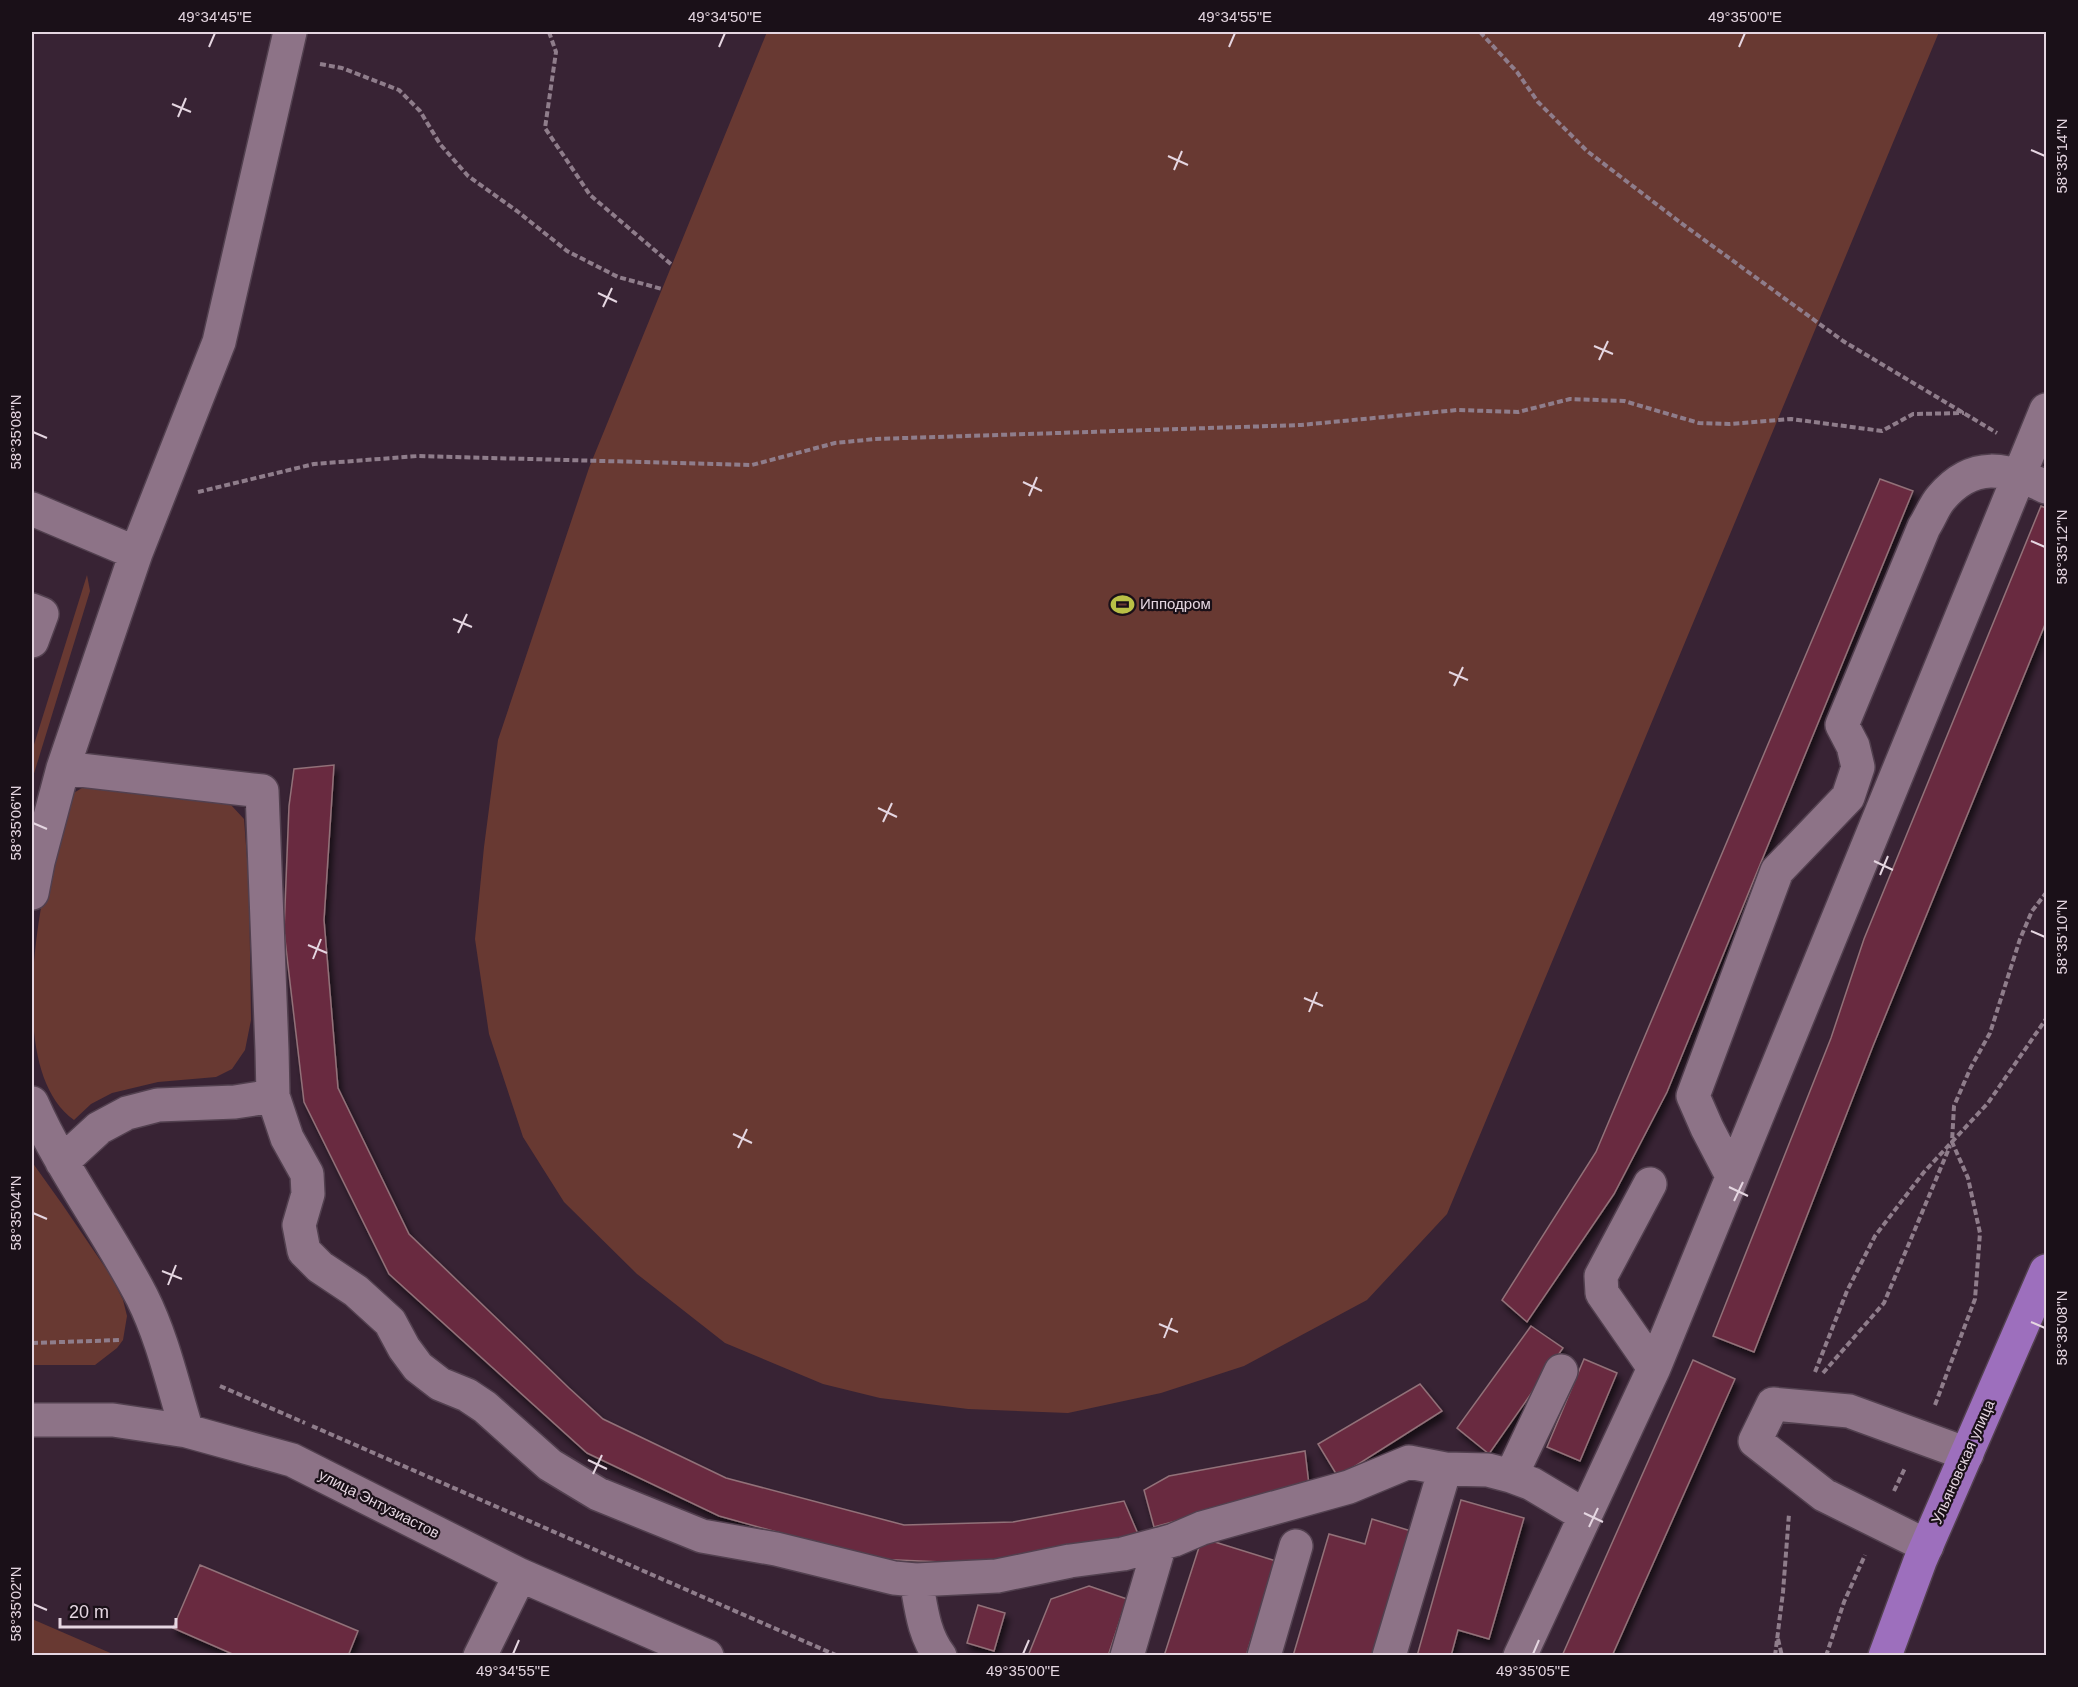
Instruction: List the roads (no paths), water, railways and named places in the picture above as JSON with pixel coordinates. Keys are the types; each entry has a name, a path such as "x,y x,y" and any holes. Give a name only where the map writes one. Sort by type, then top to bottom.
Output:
{"main road":[{"name":"Ульяновская улица","path":"1885,1656 1927,1545 2046,1271"}],"street":[{"path":"32,893 63,768 136,554 219,342 287,44"},
{"path":"1520,1656 1654,1368 1732,1176 2032,471 2046,410"},
{"path":"1732,1176 1707,1128 1694,1096 1777,871 1848,797 1858,767 1853,746 1842,725 1924,527 1941,499 1963,478 1987,470 2032,471"},
{"path":"32,509 136,554"},
{"path":"32,610 42,614 32,641"},
{"path":"63,768 262,792 273,1096 287,1138 307,1174 308,1194 299,1225 304,1251 320,1267 356,1290 390,1322 404,1348 418,1367 440,1384 467,1395 485,1407 550,1465 598,1494 702,1536 776,1549 894,1578 916,1580 997,1576 1070,1561 1123,1554 1174,1540 1202,1528 1349,1487 1409,1462 1444,1469 1488,1470 1511,1476 1532,1484 1584,1515"},
{"path":"62,1162 99,1128 127,1113 159,1106 235,1102 273,1096"},
{"path":"32,1103 62,1162 143,1299 159,1338 187,1431"},
{"path":"1650,1184 1601,1276 1602,1293 1654,1368"},
{"path":"1511,1476 1562,1371"},
{"path":"1927,1545 1824,1495 1755,1441 1773,1404 1807,1397 1967,1454"},
{"name":"улица Энтузиастов","path":"32,1420 113,1420 187,1431 292,1460 520,1575 707,1656"},
{"path":"1389,1656 1444,1469"},
{"path":"1127,1656 1160,1544"},
{"path":"1264,1656 1296,1546"},
{"path":"480,1656 520,1575"},
{"path":"916,1580 924,1625 932,1645 940,1656"}],"place":[{"name":"Ипподром","path":"1122,604"}]}
